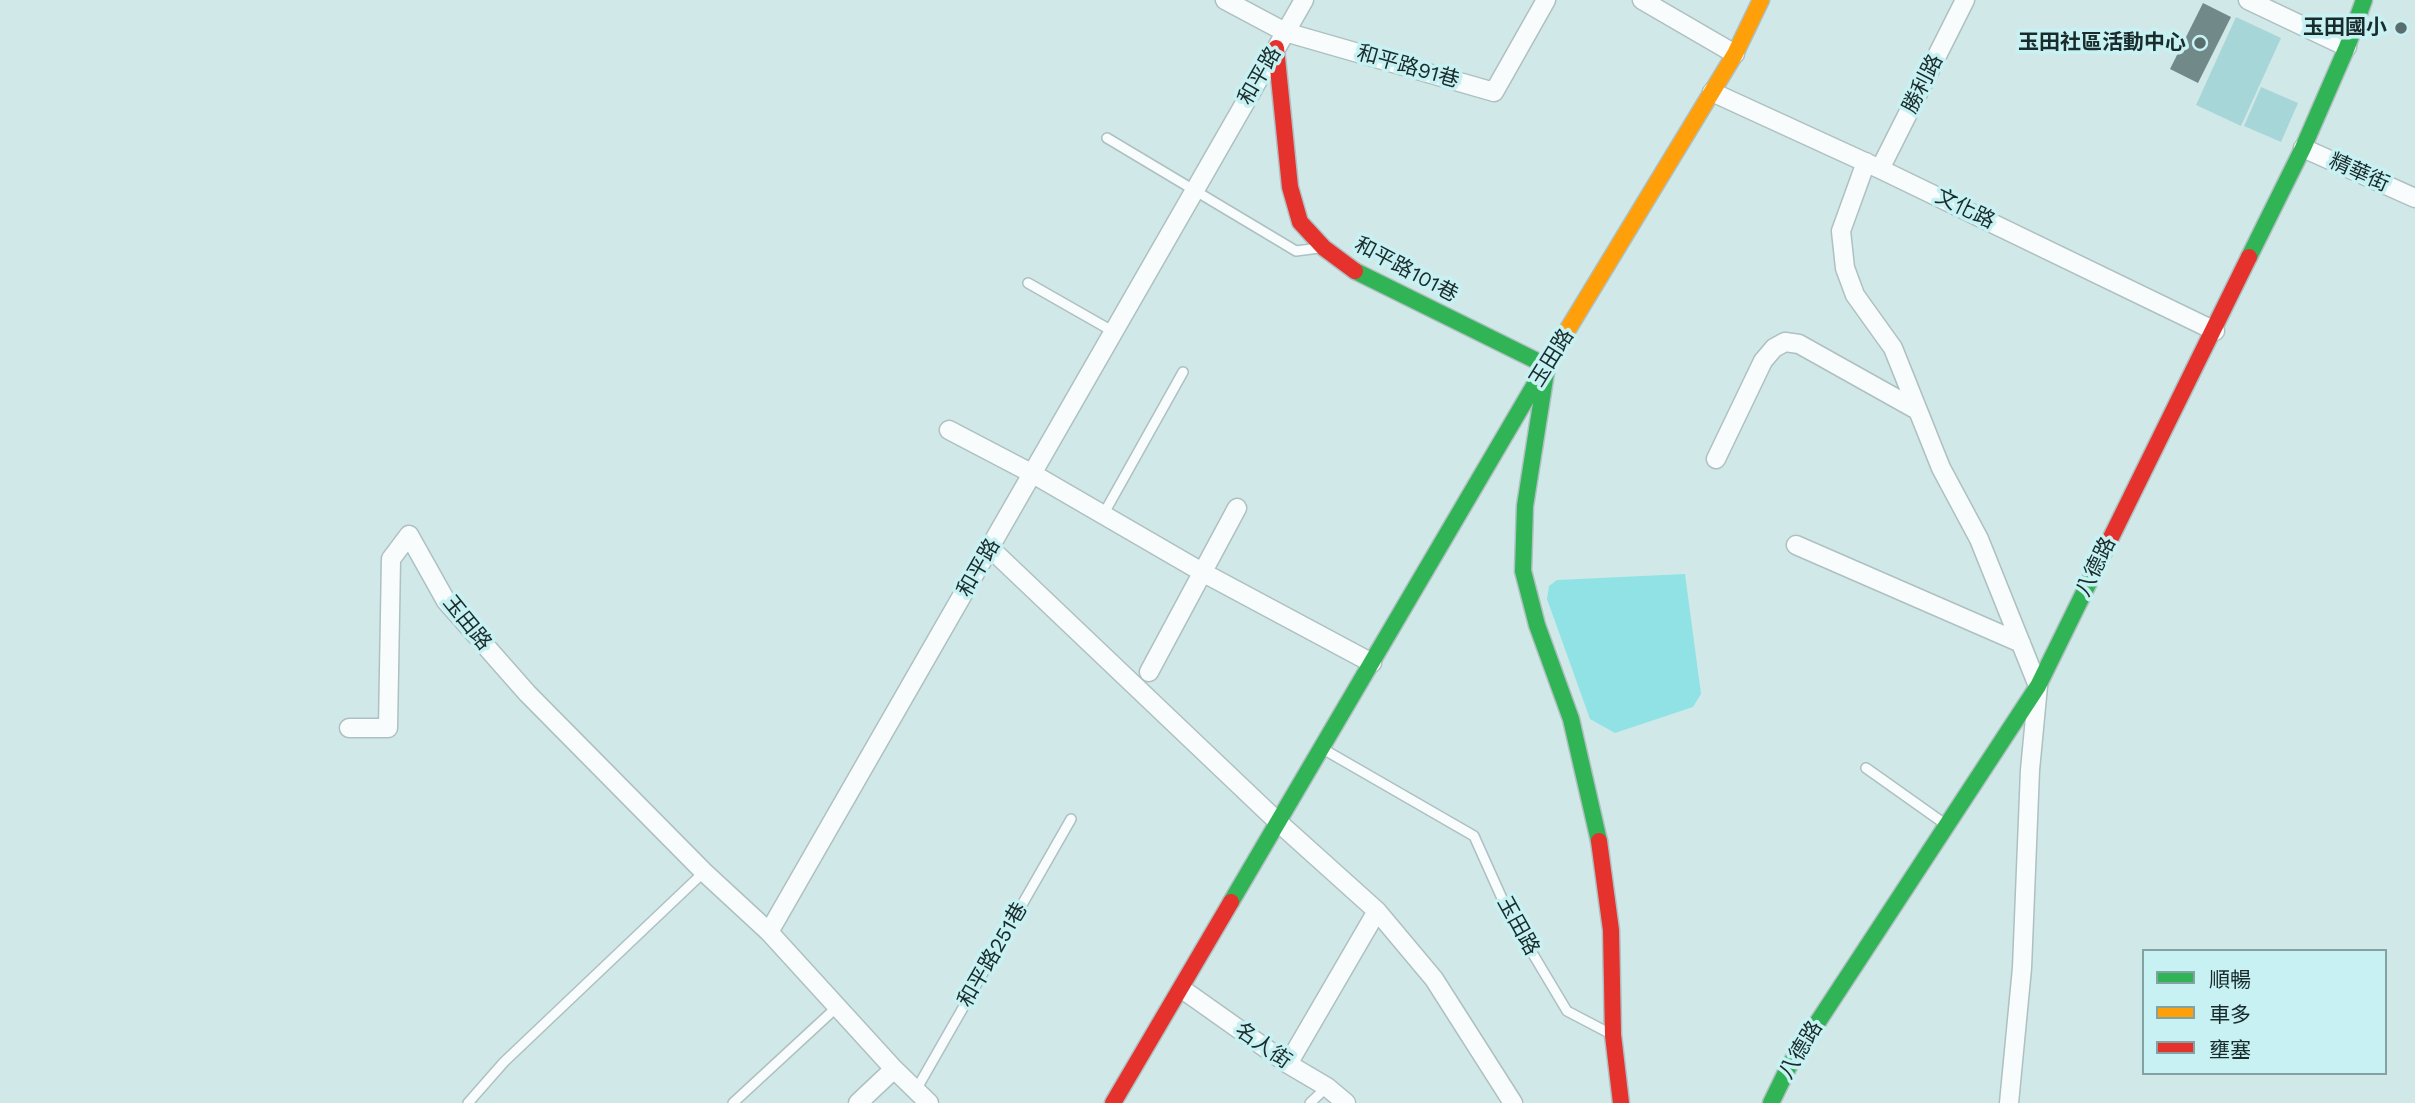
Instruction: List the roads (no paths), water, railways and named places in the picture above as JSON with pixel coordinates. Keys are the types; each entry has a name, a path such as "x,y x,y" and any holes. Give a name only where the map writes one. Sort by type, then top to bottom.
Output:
{"street":[{"name":"和平路91巷","path":"1226,0 1285,32 1494,92 1546,0"},
{"name":"和平路","path":"769,932 1304,0"},
{"path":"1642,0 1735,54"},
{"name":"玉田路","path":"1113,1103 1503,436 1735,54 1760,0"},
{"name":"勝利路","path":"1965,0 1873,165 1841,231 1844,268 1855,295 1893,348 1941,468 1979,539 2038,686"},
{"path":"2248,0 2347,47"},
{"name":"八德路","path":"1771,1103 1789,1066 2038,686 2303,148 2347,47 2364,0"},
{"name":"和平路101巷","path":"1276,48 1290,187 1300,222 1324,248 1370,280 1547,366"},
{"name":"文化路","path":"1712,92 1873,165 2215,331"},
{"name":"精華街","path":"2303,148 2415,198"},
{"path":"1716,459 1763,361 1774,348 1785,342 1798,344 1917,410"},
{"path":"1547,366 1525,506 1523,571 1537,625 1571,719 1597,824 1611,930 1613,1035 1621,1103"},
{"path":"949,430 1033,474 1202,572 1372,663"},
{"path":"1149,672 1237,508"},
{"name":"玉田路","path":"349,728 388,729 391,559 409,535 446,601 473,634 527,693 704,872 769,932"},
{"path":"1796,545 2021,643"},
{"path":"990,548 1278,822 1377,911 1434,979 1513,1103"},
{"path":"2009,1103 2022,968 2030,770 2038,686"},
{"path":"1288,1064 1377,911"},
{"path":"769,932 894,1069 929,1103"},
{"name":"名人街","path":"1182,989 1288,1064 1328,1087 1346,1103"},
{"path":"858,1103 894,1069"}],"lane":[{"path":"1107,138 1296,251 1324,248"},
{"path":"1028,283 1114,332"},
{"path":"1103,515 1183,372"},
{"name":"玉田路","path":"1322,748 1474,836 1509,914 1567,1011 1613,1035"},
{"path":"1866,768 1946,825"},
{"name":"和平路251巷","path":"916,1090 1070,819"},
{"path":"468,1103 513,1054 704,872"},
{"path":"733,1103 837,1007"},
{"path":"1310,1103 1328,1087"}],"place":[{"name":"玉田國小","path":"2401,28"},
{"name":"玉田社區活動中心","path":"2200,43"}]}
